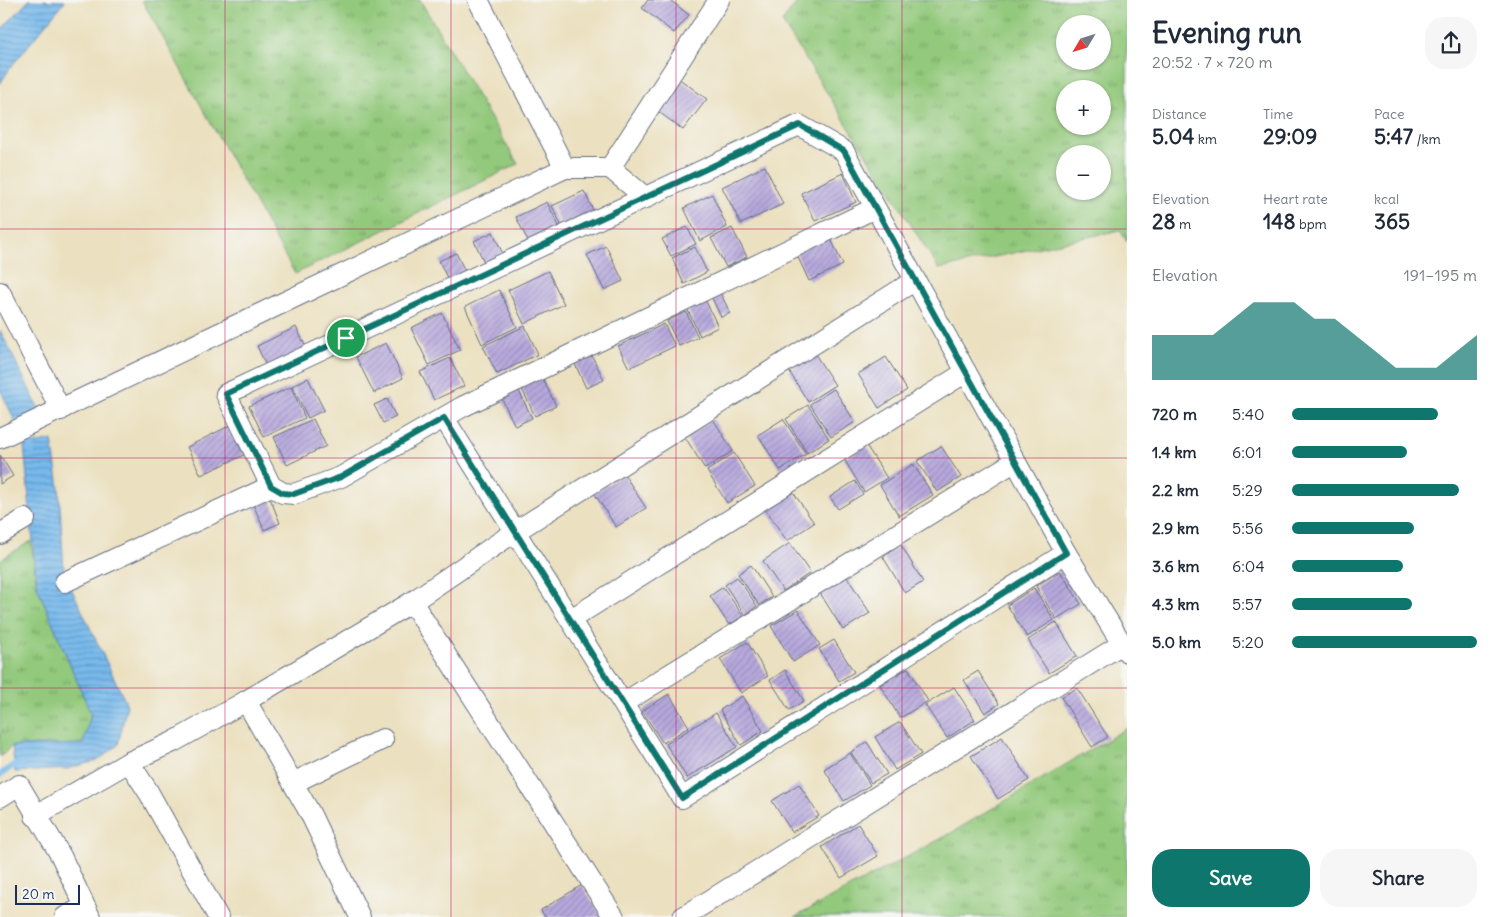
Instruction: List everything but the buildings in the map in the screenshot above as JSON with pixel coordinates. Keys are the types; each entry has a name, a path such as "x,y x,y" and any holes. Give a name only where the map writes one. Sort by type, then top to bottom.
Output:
{"street":[{"path":"478,0 565,168"},
{"path":"610,168 719,0"},
{"path":"683,917 1125,648 1066,553 1014,462 844,151 800,125 226,394 271,486 283,493 294,494 341,477 462,407 875,208"},
{"path":"0,438 565,168 610,168 646,198"},
{"path":"35,816 129,762 173,742 246,701 412,602 516,531 914,281"},
{"path":"0,292 61,410"},
{"path":"571,619 966,372"},
{"path":"444,418 682,798 1066,553"},
{"path":"623,703 1014,462"},
{"path":"65,582 271,486"},
{"path":"0,534 26,519"},
{"path":"412,602 614,917"},
{"path":"246,701 310,813 360,917"},
{"path":"293,783 383,739"},
{"path":"129,762 149,793 218,917"},
{"path":"0,797 18,785 35,816 61,856 87,912 65,917"}],"green space":[{"path":"142,0 420,0 518,164 295,274"},
{"path":"799,0 1127,0 1127,242 1120,230 939,269 782,22"},
{"path":"31,541 37,586 91,714 83,744 12,746 0,757 0,560"},
{"path":"1127,728 1127,917 795,917 946,836"}],"water":[{"path":"29,0 65,1 10,68 0,84 0,31"},
{"path":"0,330 41,413 15,421 0,389"},
{"path":"52,440 59,487 64,573 127,705 118,745 99,760 67,769 15,772 12,746 83,744 91,714 37,586 24,446"}],"waterway":[{"path":"26,429 32,453"},
{"path":"0,775 15,764 23,763"}],"route":[{"path":"800,125 844,151 914,281 1066,553 682,798 444,418 341,477 294,494 283,493 271,486 226,394 346,338 800,125"}]}
